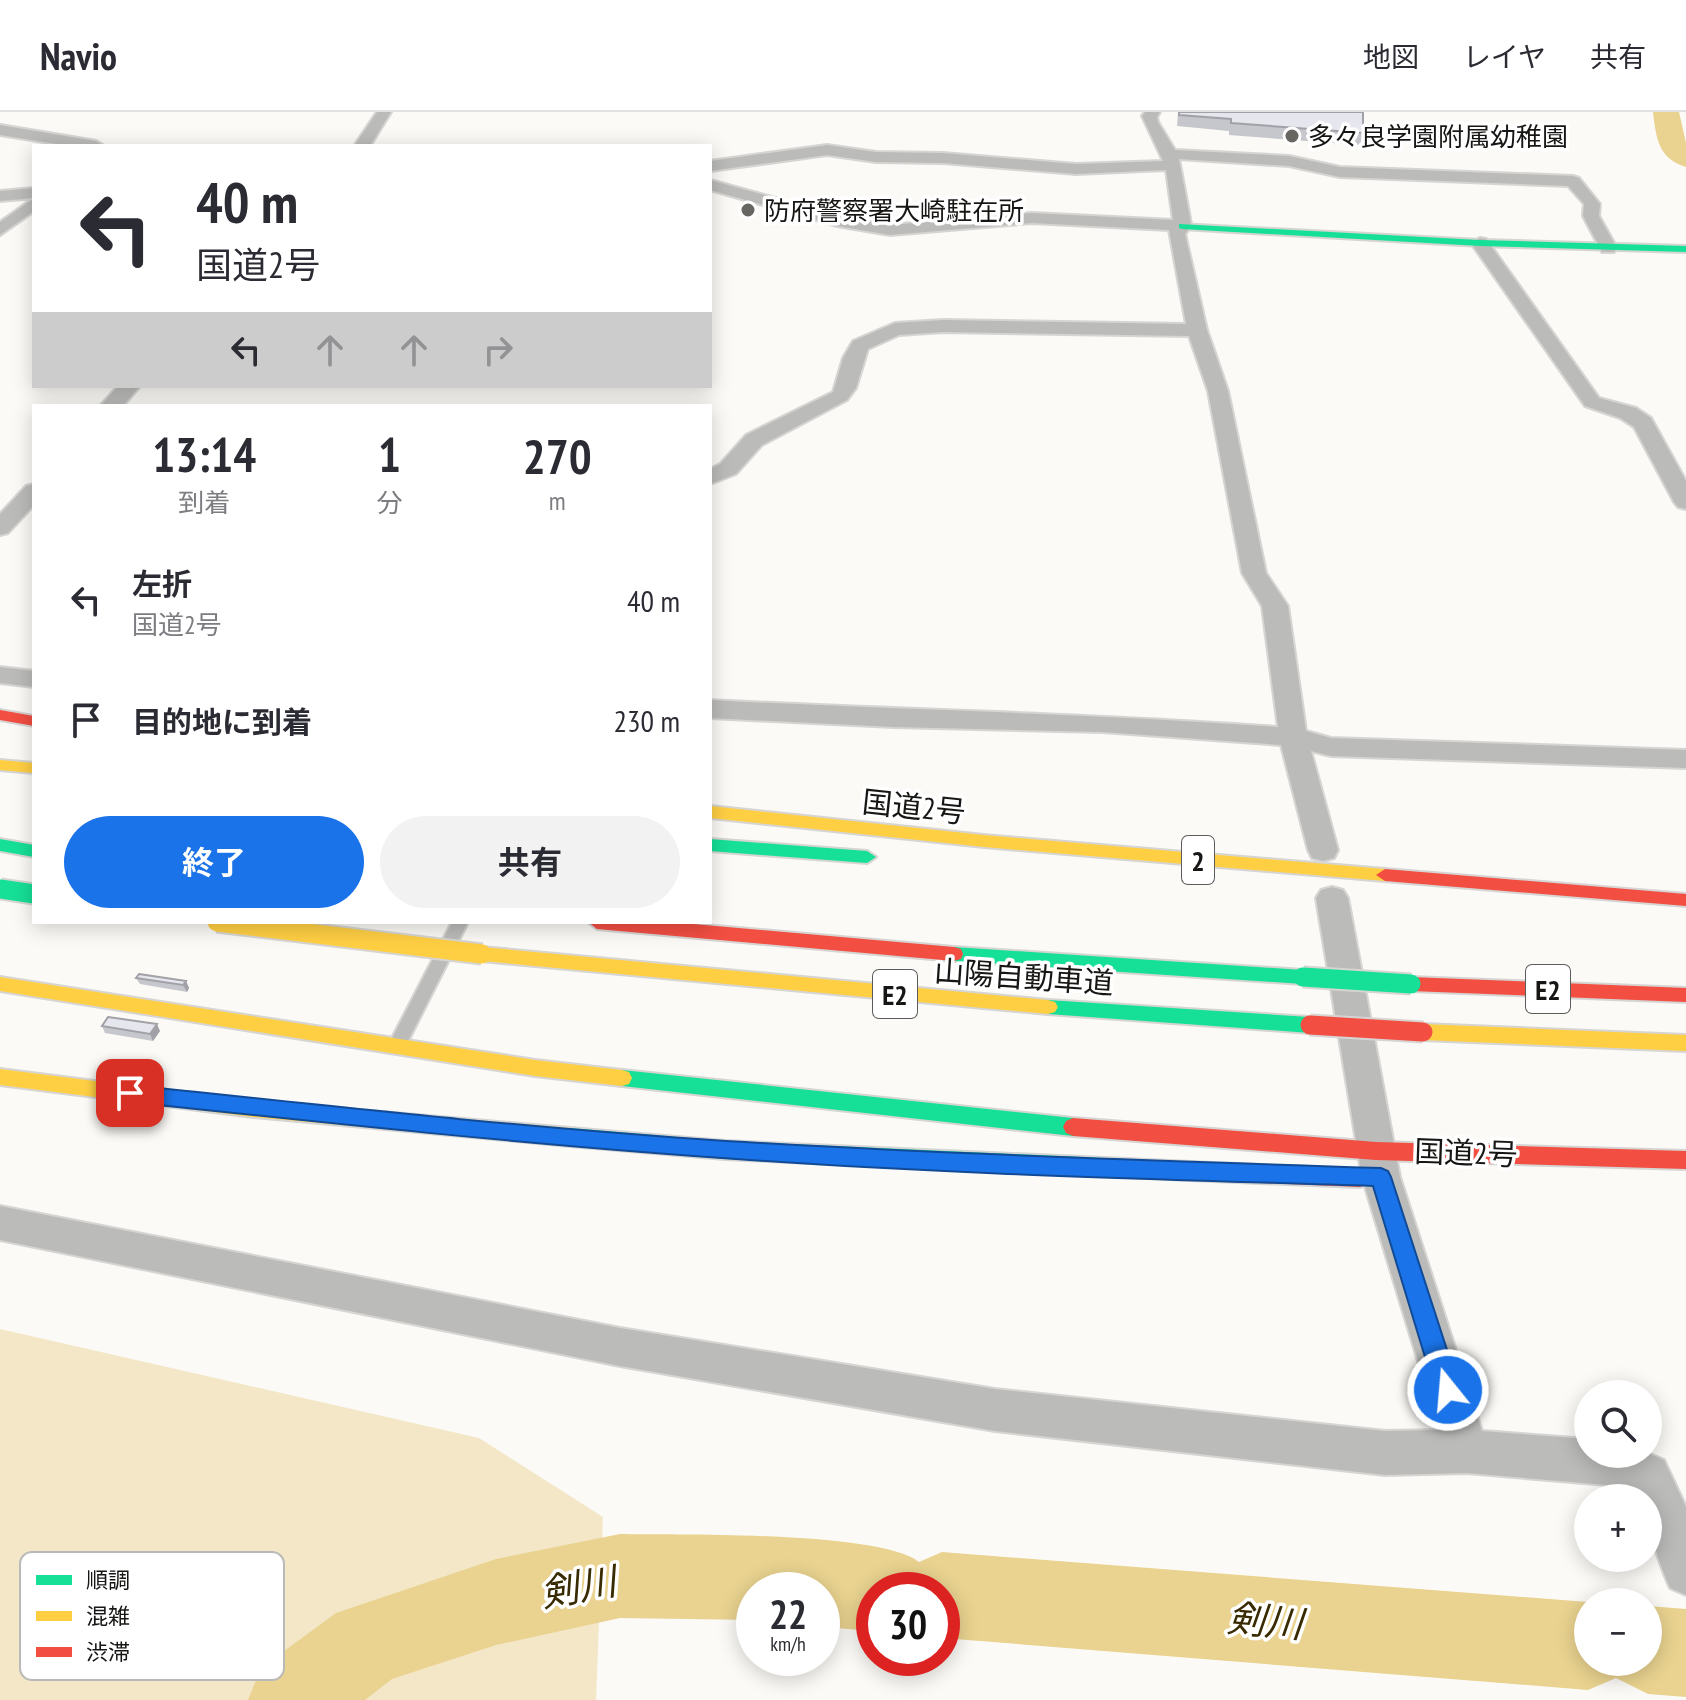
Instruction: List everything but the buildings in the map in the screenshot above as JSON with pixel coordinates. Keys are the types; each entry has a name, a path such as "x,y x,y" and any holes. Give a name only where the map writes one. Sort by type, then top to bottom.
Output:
{"main road":[{"path":"1182,226 1480,243 1686,249"},
{"path":"0,715 32,721"},
{"path":"0,765 32,768"},
{"name":"国道2号","path":"712,812 984,841 1686,900"},
{"path":"712,845 891,859"},
{"path":"0,889 32,894"},
{"path":"1393,895 1441,898 1604,895"},
{"name":"山陽自動車道","path":"234,924 482,954 953,1000 1423,1032 1686,1043"},
{"name":"山陽自動車道","path":"619,924 956,954 1411,984 1686,995"},
{"path":"0,984 535,1068 1002,1121 1384,1169 1686,1160"},
{"name":"国道2号","path":"0,1077 268,1110 725,1150 1034,1166 1384,1169"}],"street":[{"path":"363,144 384,112"},
{"path":"1153,112 1149,116 1151,129 1169,159 1180,201 1182,226 1176,233 1197,330 1218,391 1254,573 1275,606 1293,737 1323,850"},
{"path":"0,130 84,144"},
{"path":"712,166 827,150 876,157 943,158 1076,169 1169,159 1289,161 1304,162 1321,170 1355,173 1454,174 1573,181 1592,204 1591,216 1608,248"},
{"path":"712,186 843,222 890,230 979,220 1032,218 1182,226"},
{"path":"0,196 32,193"},
{"path":"0,230 32,205"},
{"path":"1480,243 1592,402 1628,413 1643,423 1686,502"},
{"path":"712,476 728,469 754,440 840,396 846,388 853,358 860,345 895,329 944,326 1197,330"},
{"path":"113,404 128,388"},
{"path":"0,528 32,493"},
{"path":"0,675 32,679"},
{"path":"712,709 1103,723 1293,737 1331,747 1686,759"},
{"path":"1331,892 1384,1169 1467,1451"},
{"path":"0,1223 620,1347 995,1410 1385,1453 1467,1451 1621,1464 1648,1476 1662,1503 1686,1572"}],"lane":[{"path":"0,902 32,862"},
{"path":"397,1048 459,924"}],"shaded area":[{"path":"0,1329 479,1438 603,1517 596,1700 0,1700"}],"waterway":[{"path":"1666,112 1671,145 1686,158"},
{"name":"剣川","path":"293,1700 367,1644 496,1602 620,1576 754,1578 856,1587"},
{"name":"剣川","path":"960,1597 1574,1645"},
{"name":"剣川","path":"1662,1651 1686,1653"}],"traffic: fast":[{"path":"1182,226 1480,243 1686,249"},
{"path":"0,845 32,851"},
{"path":"712,845 867,857"},
{"path":"0,889 32,894"},
{"path":"954,954 1303,977"},
{"path":"1303,977 1411,984"},
{"path":"1048,1007 1310,1025"},
{"path":"622,1078 1073,1127"},
{"path":"570,1137 725,1150 1213,1172"}],"traffic: slow":[{"path":"0,765 32,768"},
{"path":"712,812 984,841 1385,875"},
{"path":"234,924 482,954"},
{"path":"482,954 1048,1007"},
{"path":"0,984 535,1068 622,1078"},
{"path":"1423,1032 1686,1043"},
{"path":"0,1077 253,1109 570,1137"}],"traffic: jam":[{"path":"0,715 32,721"},
{"path":"1385,875 1686,900"},
{"path":"619,924 954,954"},
{"path":"1411,984 1686,995"},
{"path":"1310,1025 1423,1032"},
{"path":"1073,1127 1376,1151 1686,1160"},
{"path":"1213,1172 1360,1178"}],"place":[{"name":"多々良学園附属幼稚園","path":"1292,136"},
{"name":"防府警察署大崎駐在所","path":"748,210"}],"route":[{"path":"130,1093 253,1109 467,1130 725,1150 1034,1166 1381,1177 1448,1390"}]}
